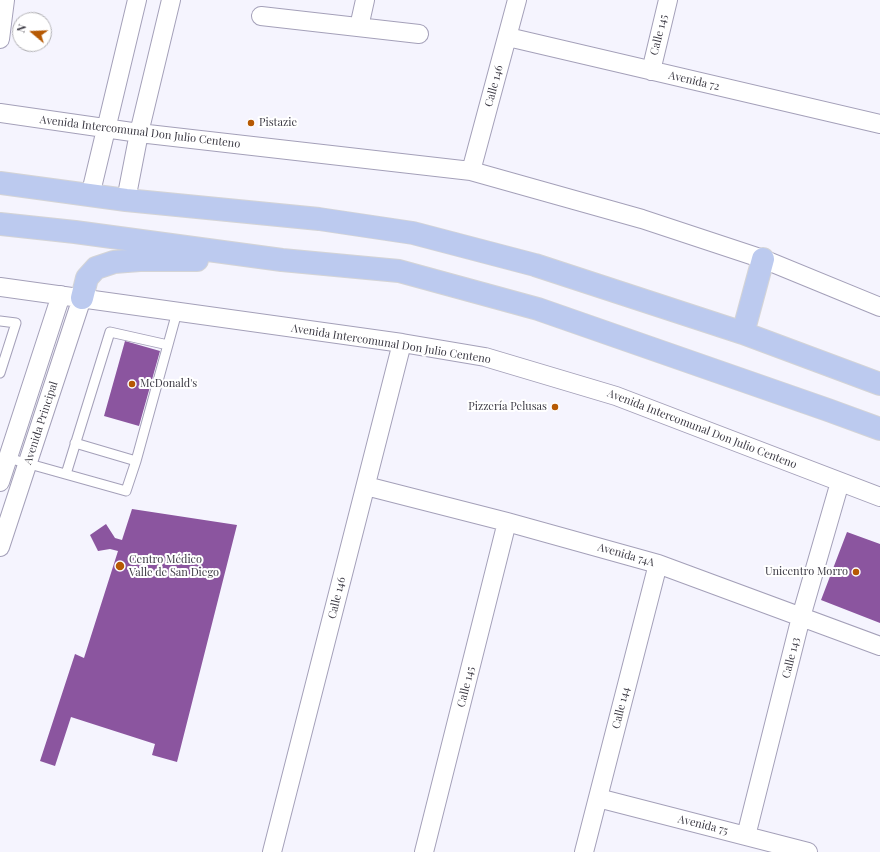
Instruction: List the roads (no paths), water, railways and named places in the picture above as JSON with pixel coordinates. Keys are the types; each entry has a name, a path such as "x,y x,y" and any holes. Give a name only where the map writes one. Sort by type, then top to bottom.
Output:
{"main road":[{"path":"0,183 90,196 319,219 413,233 535,265 743,333 880,384"},
{"path":"0,224 75,232 282,260 399,271 538,309 821,407 880,429"},
{"path":"82,298 87,278 96,268 114,262 140,260 282,260"},
{"path":"743,333 763,260"}],"street":[{"path":"0,39 5,0"},
{"path":"90,196 105,128 137,0"},
{"path":"126,200 139,133 171,0"},
{"path":"358,27 365,0"},
{"name":"Calle 146","path":"471,171 517,0"},
{"name":"Calle 145","path":"651,71 668,0"},
{"path":"261,16 419,34"},
{"name":"Avenida 72","path":"508,37 880,124"},
{"name":"Avenida Intercomunal Don Julio Centeno","path":"0,113 139,133 471,171 642,219 763,260 880,307"},
{"name":"Avenida Intercomunal Don Julio Centeno","path":"0,287 402,343 485,357 616,396 880,497"},
{"name":"Avenida Principal","path":"0,482 60,295"},
{"name":"Avenida Principal","path":"0,547 82,298"},
{"name":"Calle 146","path":"272,852 402,343"},
{"name":"Calle 143","path":"746,836 801,617 840,482"},
{"name":"Avenida 74A","path":"366,486 507,522 658,564 880,646"},
{"name":"Calle 145","path":"424,852 507,522"},
{"name":"Calle 144","path":"584,852 658,564"},
{"name":"Avenida 75","path":"598,798 808,852"}],"lane":[{"path":"8,458 126,491 136,461 177,312"},
{"path":"0,320 16,323 0,373"},
{"path":"66,474 110,332 168,345"},
{"path":"75,443 136,461"}],"place":[{"name":"Pistazie","path":"251,123"},
{"name":"McDonald's","path":"132,384"},
{"name":"Pizzería Pelusas","path":"555,407"},
{"name":"Centro Médico Valle de San Diego","path":"120,566"},
{"name":"Unicentro Morro","path":"856,572"}]}
